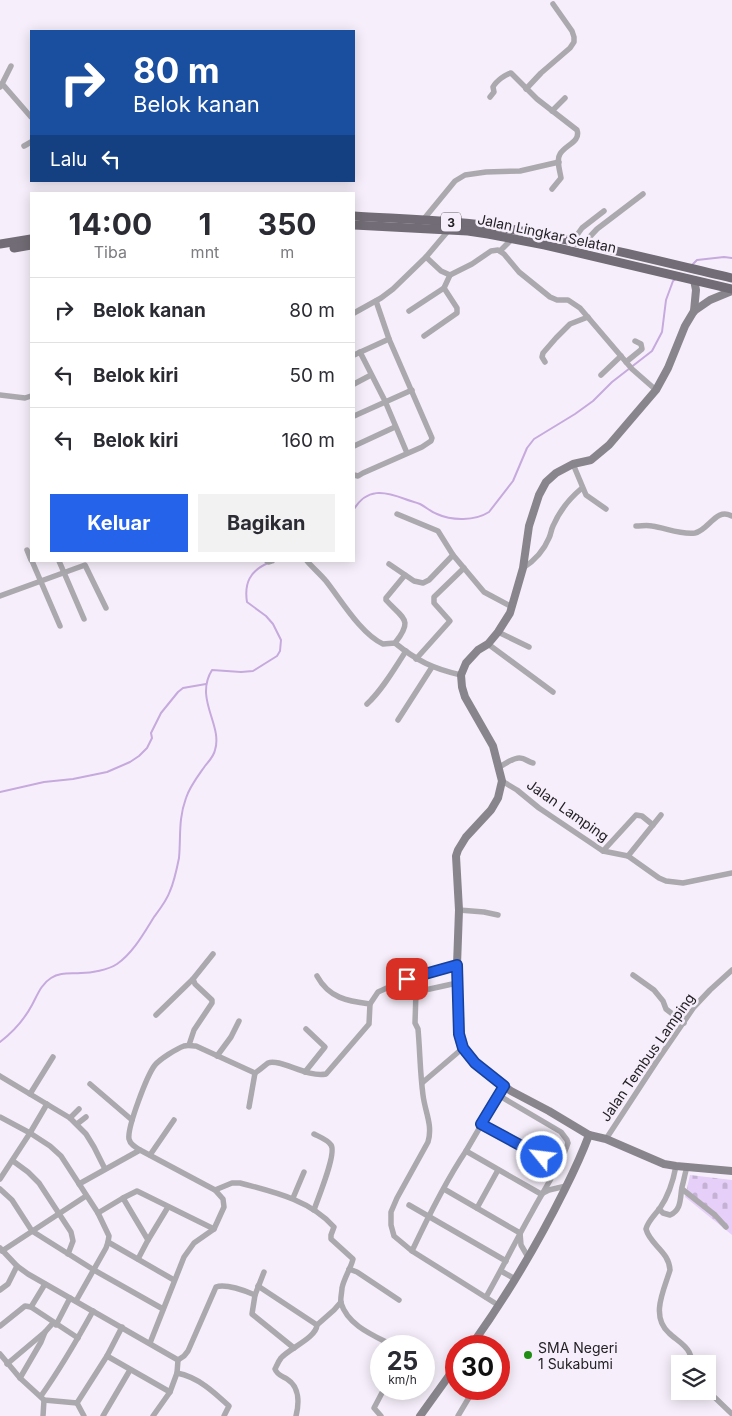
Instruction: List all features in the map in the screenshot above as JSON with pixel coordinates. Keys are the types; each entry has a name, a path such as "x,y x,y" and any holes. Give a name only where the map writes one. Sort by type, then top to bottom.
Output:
{"main road":[{"name":"Jalan Lingkar Selatan","path":"355,216 497,227 583,244 732,278"},
{"name":"Jalan Lingkar Selatan","path":"355,225 475,232 512,238 732,290"},
{"path":"0,244 30,239"},
{"path":"0,250 30,245"},
{"path":"690,279 696,290 694,311"},
{"path":"732,290 710,300 694,311 685,326 668,368 656,390 615,439 602,452 590,460 573,464 556,473 543,488 529,526 526,552 512,607 498,632 488,644 472,655 464,665 461,675 464,694 494,746 502,781 501,793 494,806 466,836 458,850 456,862 460,910 457,965 459,1034 463,1048 475,1063 524,1099 549,1111 589,1135 606,1139 656,1161 676,1166 732,1171"},
{"path":"478,1335 515,1279 546,1226 589,1135"},
{"path":"420,1416 445,1381"}],"street":[{"path":"526,89 574,42 572,30 553,4"},
{"path":"12,66 1,86 30,116"},
{"path":"490,97 494,92 494,85 510,73 526,89 577,130 576,140 561,153 558,162 561,178 552,189"},
{"path":"552,110 565,98"},
{"path":"24,146 30,143"},
{"path":"423,220 455,181 465,176 486,172 520,171 558,162"},
{"path":"583,244 597,229 643,194"},
{"path":"572,242 582,228 604,211"},
{"path":"355,312 393,289 426,257 448,230"},
{"path":"500,251 512,238"},
{"path":"409,311 444,288 450,275 472,264 491,251 500,251 519,272 542,291 554,299 571,301 588,317 629,366 656,390"},
{"path":"426,257 441,271 450,275"},
{"path":"424,336 457,313 457,308 444,288"},
{"path":"355,475 358,476 430,443 432,438 389,339 376,301"},
{"path":"545,362 542,357 543,353 556,338 570,324 588,317"},
{"path":"355,354 389,339"},
{"path":"629,366 642,349 642,346 635,341"},
{"path":"360,352 407,454"},
{"path":"600,375 621,356"},
{"path":"355,383 371,375"},
{"path":"355,416 412,390"},
{"path":"0,396 25,398 30,396"},
{"path":"355,446 395,427"},
{"path":"573,464 586,495 606,509"},
{"path":"523,566 536,557 546,543 564,507 582,488"},
{"path":"397,514 438,531 453,556 484,592 512,607"},
{"path":"636,526 651,525 694,533 700,531 722,514 732,516"},
{"path":"27,550 30,556"},
{"path":"389,564 420,583 426,582 453,556"},
{"path":"33,562 60,626"},
{"path":"59,562 84,620"},
{"path":"308,562 367,632 381,643 388,644 395,643 402,634 405,623 386,598 405,575"},
{"path":"0,596 63,573 84,563 106,608"},
{"path":"416,659 450,621 434,603 434,597 464,568"},
{"path":"498,632 529,647"},
{"path":"395,643 416,659 432,667 461,675"},
{"path":"488,644 553,692"},
{"path":"367,704 388,678 406,651"},
{"path":"398,720 432,667"},
{"path":"499,767 518,758 533,763"},
{"name":"Jalan Lamping","path":"502,781 603,851 628,856 659,878 675,883 683,883 732,873"},
{"path":"603,851 636,815 642,816 653,825"},
{"path":"628,856 661,815"},
{"path":"460,910 498,915"},
{"path":"156,1016 193,979 213,954"},
{"path":"249,1107 255,1073 268,1063 279,1063 320,1075 328,1073 369,1024 370,1004 376,995 382,990 407,979 457,965"},
{"name":"Jalan Tembus Lamping","path":"606,1139 694,1007 732,970"},
{"path":"633,975 654,990 663,1001 666,1009 684,1023"},
{"path":"317,976 324,987 341,998 370,1004"},
{"path":"189,1045 194,1030 212,1001 195,984 193,979"},
{"path":"458,983 416,992 415,1023 418,1029 423,1098 430,1135 393,1206 390,1218 391,1230 394,1236 412,1251 498,1305"},
{"path":"217,1056 231,1037 239,1020"},
{"path":"305,1072 325,1047 306,1029"},
{"path":"150,1342 188,1250 200,1238 214,1229 222,1213 224,1202 215,1190 150,1156 131,1143 129,1132 138,1103 154,1066 183,1046 198,1047 255,1073"},
{"path":"422,1083 463,1048"},
{"path":"30,1094 53,1057"},
{"path":"0,1076 77,1124 94,1147 105,1169"},
{"path":"90,1084 132,1120"},
{"path":"412,1251 428,1216 504,1086"},
{"path":"486,1297 568,1143 564,1135 498,1095"},
{"path":"1,1175 13,1161 47,1104"},
{"path":"70,1118 79,1109"},
{"path":"0,1117 30,1133 61,1156 98,1214 109,1236 108,1242 94,1270 54,1324 7,1364"},
{"path":"77,1124 86,1117"},
{"path":"150,1156 174,1120"},
{"path":"481,1124 557,1165"},
{"path":"314,1134 330,1143 333,1149 332,1160 314,1210"},
{"path":"79,1184 140,1150"},
{"path":"466,1151 541,1194"},
{"path":"13,1161 39,1183 59,1213 72,1238 73,1244 68,1254"},
{"path":"676,1166 671,1189 659,1209 648,1222 646,1229 667,1258 670,1266 662,1294 660,1323 688,1350 690,1355"},
{"path":"659,1209 663,1213 670,1215 675,1212 680,1204 687,1167"},
{"path":"477,1208 498,1170"},
{"path":"293,1198 304,1172"},
{"path":"215,1190 232,1183 240,1183 293,1198 314,1210 334,1226 331,1239 354,1259 342,1287 341,1302 347,1314 359,1327 374,1335"},
{"path":"541,1194 566,1186"},
{"path":"0,1189 12,1200 32,1231 94,1270 163,1309"},
{"path":"444,1189 520,1233"},
{"path":"682,1189 726,1227"},
{"path":"98,1214 137,1191 214,1229"},
{"path":"86,1196 1,1250 17,1266 45,1284 150,1342 178,1360"},
{"path":"123,1198 148,1240"},
{"path":"409,1205 506,1261"},
{"path":"138,1259 168,1207"},
{"path":"520,1233 521,1245 528,1257"},
{"path":"108,1242 174,1280"},
{"path":"0,1290 8,1284 17,1266"},
{"path":"349,1269 357,1272 399,1300"},
{"path":"501,1271 515,1279"},
{"path":"264,1272 255,1296 252,1314 294,1348"},
{"path":"31,1307 45,1284"},
{"path":"178,1360 188,1351 217,1286 220,1285 244,1291 255,1296"},
{"path":"258,1286 317,1325"},
{"path":"296,1416 298,1399 293,1384 275,1371 278,1362 310,1335 317,1325 341,1302"},
{"path":"0,1326 23,1307 31,1307 54,1324 78,1338"},
{"path":"43,1416 42,1398 93,1311"},
{"path":"77,1403 107,1356 122,1327"},
{"path":"20,1378 45,1332"},
{"path":"0,1354 20,1378 42,1398 77,1403"},
{"path":"107,1356 170,1392"},
{"path":"153,1416 170,1392 178,1373 178,1360"},
{"path":"103,1416 130,1370"},
{"path":"178,1373 191,1377 214,1392 229,1406 224,1416"},
{"path":"716,1398 732,1414"},
{"path":"378,1400 374,1408 381,1416"},
{"path":"458,1416 467,1400"},
{"path":"77,1403 84,1416"}],"green space":[{"path":"690,1175 732,1180 732,1235 685,1197"}],"waterway":[{"path":"691,266 697,260 732,258"},
{"path":"355,508 364,497 370,494 383,493 418,503 435,513 449,518 477,517 489,512 513,481 527,448 534,439 593,401 612,382 652,351 662,332 666,300 673,281 676,279"},
{"path":"0,1042 22,1021 42,987 51,978 62,974 104,969 117,964 123,959 138,942 167,898 179,858 183,806 192,785 215,750 215,731 206,691 207,681 212,670 253,671 277,656 280,651 281,640 273,624 266,616 247,602 246,595 250,578 257,570 268,563"},
{"path":"0,792 44,782 73,779 107,772 130,762 147,748 152,738 151,733 161,713 178,692 183,688 206,684"}],"place":[{"name":"SMA Negeri 1 Sukabumi","path":"528,1355"}],"route":[{"path":"407,979 457,965 459,1034 463,1048 475,1063 504,1086 481,1124 542,1157"}]}
